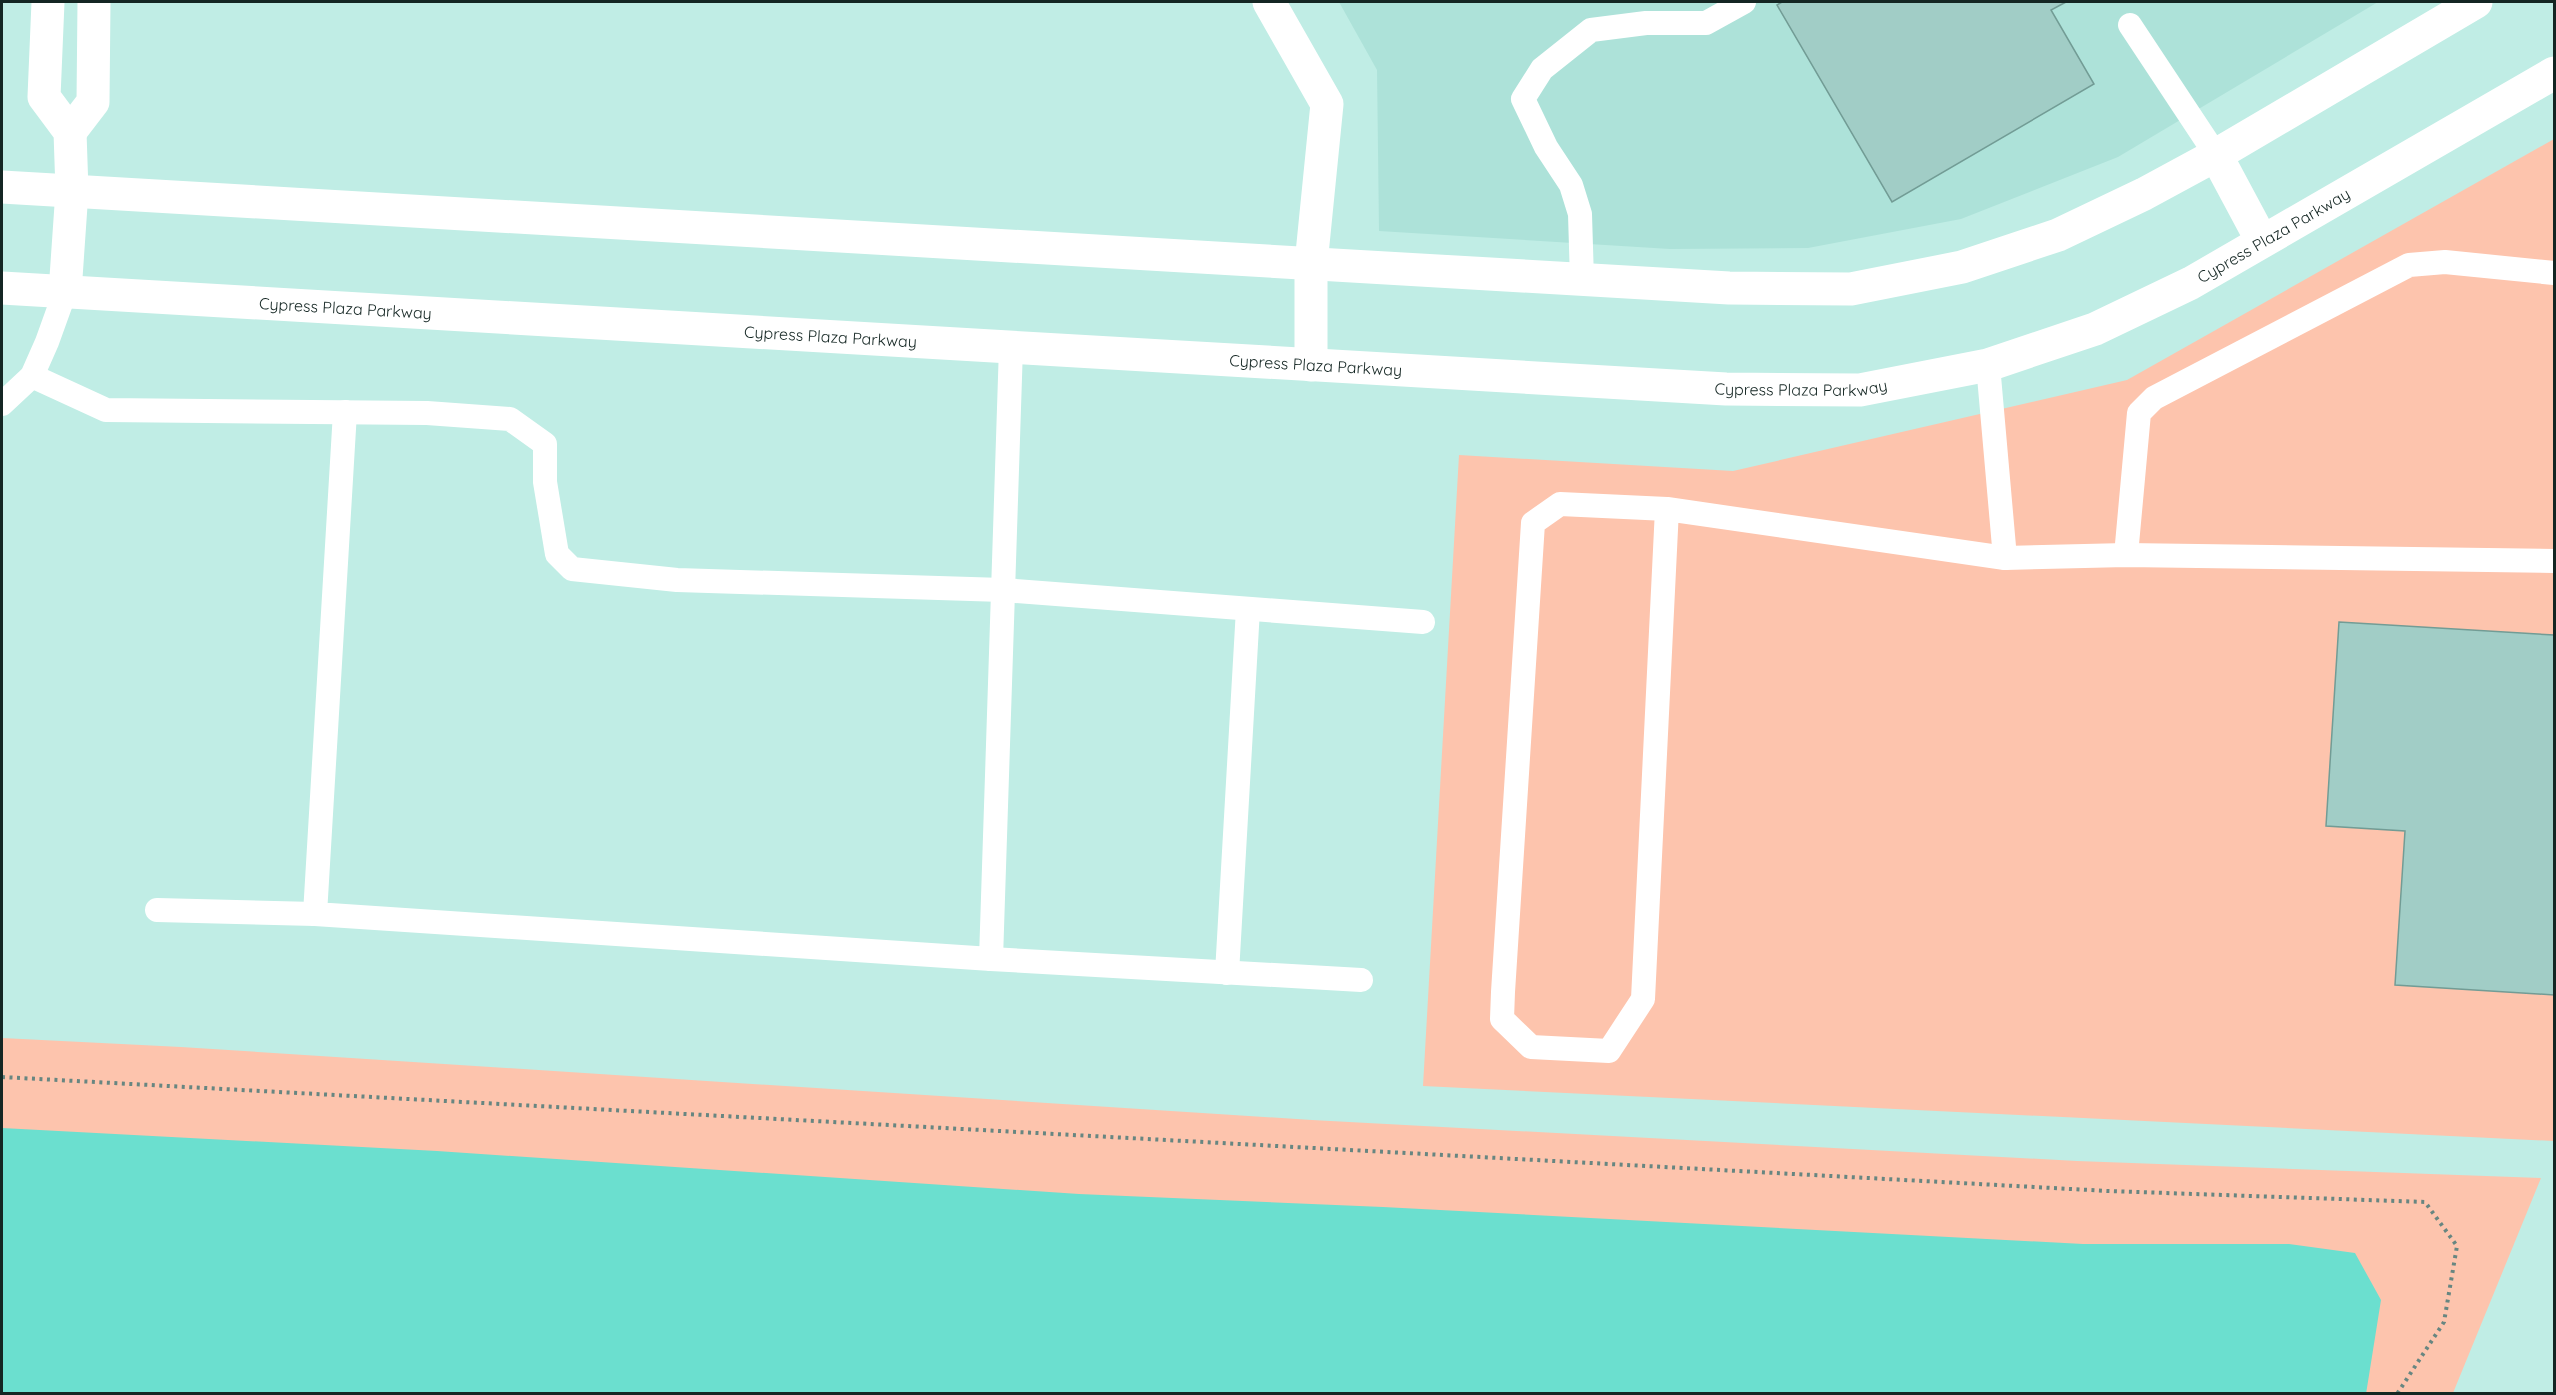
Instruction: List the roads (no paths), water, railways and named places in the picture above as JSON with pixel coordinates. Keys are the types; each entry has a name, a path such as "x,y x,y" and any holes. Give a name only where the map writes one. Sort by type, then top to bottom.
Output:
{"street":[{"path":"48,2 44,97 70,132 72,191 64,292"},
{"path":"70,132 93,102 94,2"},
{"path":"1269,2 1327,104 1311,264 1311,365"},
{"path":"2,187 1582,280 1730,288 1851,289 1962,267 2058,235 2144,194 2216,155 2476,2"},
{"name":"Cypress Plaza Parkway","path":"2,288 1726,389 1860,390 1988,364 2095,329 2191,283 2554,73"},
{"path":"2216,155 2262,241"}],"lane":[{"path":"1582,280 1580,214 1571,185 1546,147 1523,99 1542,69 1591,30 1646,23 1706,23 1744,2"},
{"path":"2130,25 2216,155"},
{"path":"2126,555 2139,413 2154,398 2409,265 2445,262 2554,273"},
{"path":"2,404 32,376 47,342 64,292"},
{"path":"991,959 1011,347"},
{"path":"1988,364 2005,558"},
{"path":"32,376 106,410 427,413 510,419 545,444 545,482 557,554 572,569 677,580 1003,590 1423,622"},
{"path":"315,914 345,412"},
{"path":"1667,509 1642,999 1609,1050 1531,1047 1502,1019 1533,523 1560,504 1667,509 2005,558 2126,555 2554,561"},
{"path":"1227,973 1248,609"},
{"path":"157,910 315,914 991,959 1360,980"}]}
